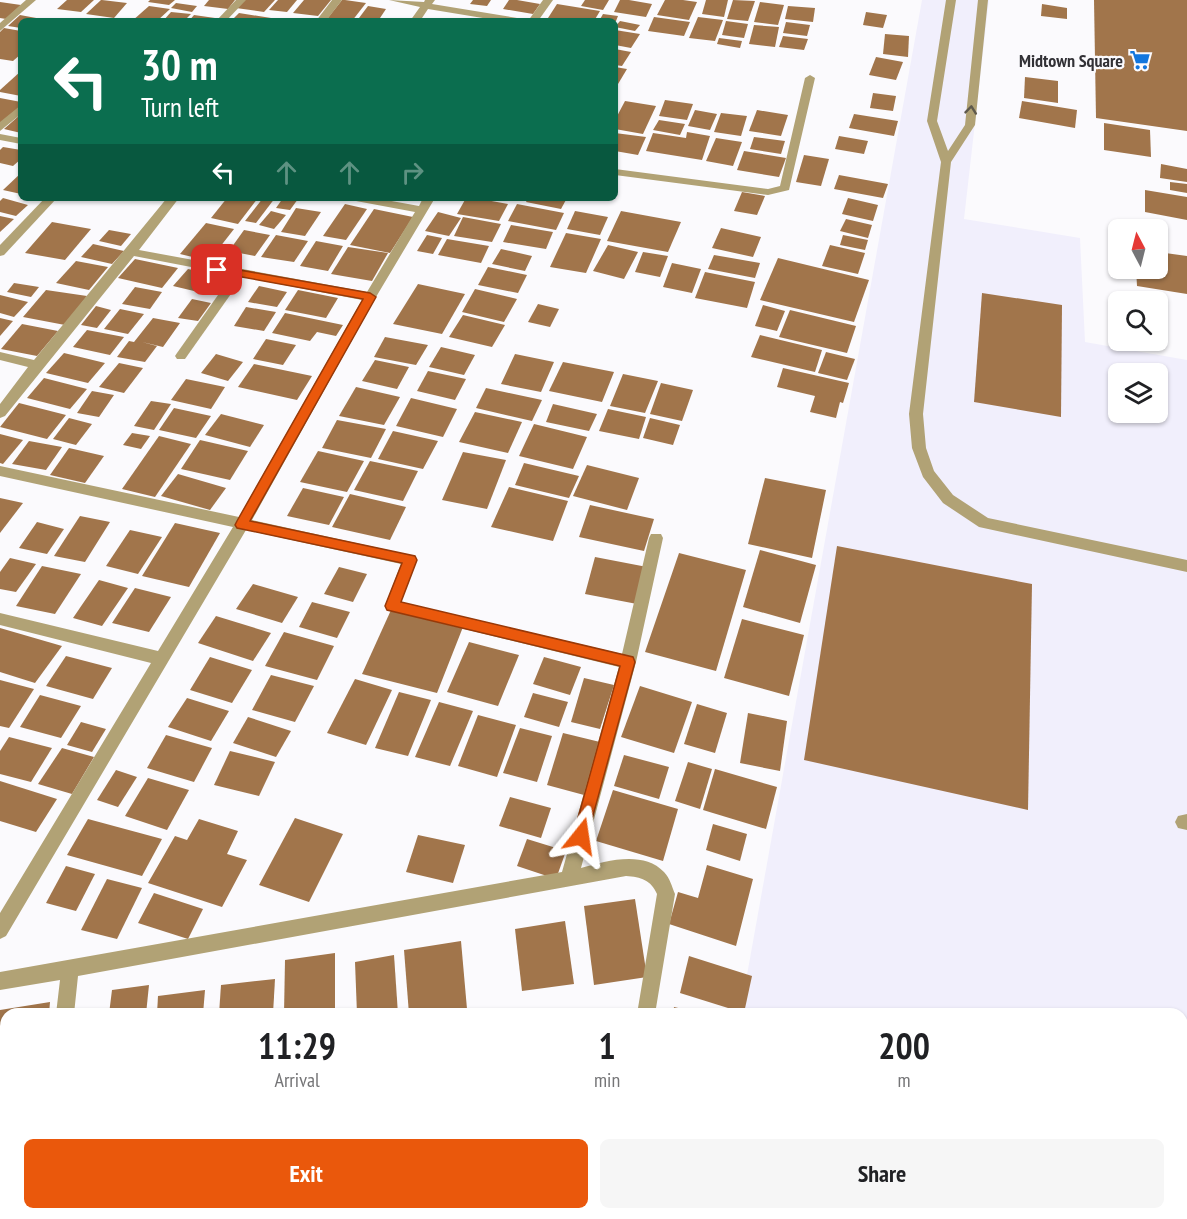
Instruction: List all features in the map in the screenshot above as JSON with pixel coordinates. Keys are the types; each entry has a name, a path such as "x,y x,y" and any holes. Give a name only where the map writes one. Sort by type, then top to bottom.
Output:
{"street":[{"path":"0,28 31,0"},
{"path":"224,18 241,0"},
{"path":"323,18 337,0"},
{"path":"394,0 428,2 503,18"},
{"path":"535,18 548,0"},
{"path":"946,162 932,122 951,0"},
{"path":"983,0 970,124 946,162 916,414 919,448 928,473 948,499 984,523 1187,566"},
{"path":"417,18 428,2"},
{"path":"618,172 768,192 785,188 810,78"},
{"path":"0,128 18,111"},
{"path":"0,137 18,140"},
{"path":"0,252 48,201"},
{"path":"0,413 171,201"},
{"path":"0,930 242,525 425,204 391,201"},
{"path":"131,252 370,297"},
{"path":"181,356 239,274"},
{"path":"0,356 37,365"},
{"path":"0,471 410,560 392,606 628,662"},
{"path":"569,879 628,662 656,538"},
{"path":"0,619 163,659"},
{"path":"0,981 628,867 644,869 659,878 666,894 647,1008"},
{"path":"66,1008 70,969"}],"shaded area":[{"path":"922,0 989,0 964,219 1080,238 1085,342 1108,346 1108,351 1136,351 1187,360 1187,1008 741,1008"}],"building":[{"path":"67,0 94,0 81,12 57,9"},
{"path":"101,0 127,3 114,18 86,14"},
{"path":"150,0 175,0 169,5 148,2"},
{"path":"209,0 235,0 228,9 204,6"},
{"path":"243,0 275,0 264,12 236,8"},
{"path":"278,0 297,0 287,12 269,10"},
{"path":"304,0 331,0 318,16 293,13"},
{"path":"342,0 366,3 354,18 328,18"},
{"path":"473,0 491,0 487,6 470,4"},
{"path":"509,0 540,4 533,14 503,9"},
{"path":"585,0 609,0 603,10 581,6"},
{"path":"620,0 652,4 646,17 614,12"},
{"path":"665,0 697,2 689,20 657,15"},
{"path":"706,0 728,0 724,17 702,14"},
{"path":"733,0 755,1 748,21 727,19"},
{"name":"Midtown Square","path":"1094,0 1187,0 1187,131 1096,118"},
{"path":"0,2 21,5 6,19 0,18"},
{"path":"760,2 784,5 778,25 754,22"},
{"path":"176,3 197,6 192,12 171,8"},
{"path":"557,4 600,11 596,18 548,18"},
{"path":"1042,4 1067,8 1067,19 1041,16"},
{"path":"149,6 170,9 160,18 135,18"},
{"path":"368,6 386,9 380,18 359,18"},
{"path":"788,6 815,8 813,22 785,19"},
{"path":"171,12 191,14 187,18 166,18"},
{"path":"866,12 887,15 883,28 863,25"},
{"path":"239,13 271,18 234,18"},
{"path":"603,14 618,16 617,18 601,18"},
{"path":"20,15 36,18 18,18 18,28 8,26"},
{"path":"194,15 215,18 192,18"},
{"path":"654,17 690,22 684,36 648,31"},
{"path":"698,17 723,20 715,41 689,38"},
{"path":"620,21 640,25 635,31 618,28"},
{"path":"726,21 748,24 744,38 722,35"},
{"path":"786,22 810,25 807,36 783,33"},
{"path":"754,25 779,27 775,47 749,44"},
{"path":"4,28 18,30 18,57 13,61 0,59 0,32"},
{"path":"618,30 640,34 631,48 618,46"},
{"path":"885,34 909,36 908,57 883,54"},
{"path":"783,36 808,39 804,50 779,47"},
{"path":"719,38 742,41 740,48 717,44"},
{"path":"618,50 631,52 622,66 618,65"},
{"path":"876,57 903,62 896,80 869,75"},
{"path":"618,68 627,69 618,84"},
{"path":"18,74 18,95 0,92"},
{"path":"1025,77 1058,81 1058,103 1024,98"},
{"path":"873,93 896,96 893,111 870,108"},
{"path":"0,98 18,101 18,108 0,126"},
{"path":"665,100 693,104 687,120 659,116"},
{"path":"625,101 656,106 643,134 618,130 618,114"},
{"path":"1022,101 1077,110 1075,128 1019,118"},
{"path":"695,110 717,114 710,130 688,126"},
{"path":"757,110 788,115 781,136 749,131"},
{"path":"721,113 747,116 741,136 714,132"},
{"path":"854,114 898,121 894,136 849,128"},
{"path":"18,117 18,132 4,129"},
{"path":"659,120 685,124 680,135 653,130"},
{"path":"1104,123 1150,130 1151,157 1104,150"},
{"path":"687,132 710,136 702,160 646,151 653,133 686,138"},
{"path":"618,133 646,137 638,155 618,152"},
{"path":"839,136 868,141 864,154 835,149"},
{"path":"754,137 785,141 781,154 750,149"},
{"path":"716,138 742,142 733,166 706,161"},
{"path":"3,147 18,150 18,162 13,166 0,163 0,150"},
{"path":"744,151 786,158 779,177 737,170"},
{"path":"804,155 829,159 821,186 796,182"},
{"path":"1161,164 1187,169 1187,182 1160,178"},
{"path":"839,175 888,184 883,198 834,189"},
{"path":"18,176 18,193 3,190"},
{"path":"1170,182 1187,184 1187,193 1170,190"},
{"path":"1145,190 1187,197 1187,220 1145,212"},
{"path":"742,192 765,196 757,215 734,211"},
{"path":"3,198 28,205 16,216 0,212 0,201"},
{"path":"848,198 878,205 873,221 842,214"},
{"path":"225,201 256,201 238,224 211,218"},
{"path":"261,201 273,201 256,223 245,221"},
{"path":"281,201 297,201 290,210 276,208"},
{"path":"464,201 492,201 508,204 499,221 457,214"},
{"path":"526,201 565,201 561,209"},
{"path":"345,204 367,209 346,240 323,236"},
{"path":"517,204 564,213 556,230 508,221"},
{"path":"296,208 321,212 305,236 281,232"},
{"path":"374,209 413,217 390,253 350,245"},
{"path":"271,211 286,215 274,229 259,225"},
{"path":"575,211 608,217 600,235 567,229"},
{"path":"621,211 681,222 668,252 607,241"},
{"path":"438,212 461,218 449,236 425,231"},
{"path":"0,216 14,219 0,232"},
{"path":"463,217 501,224 492,242 454,236"},
{"path":"846,219 872,225 868,238 840,231"},
{"path":"52,222 91,229 65,260 25,253"},
{"path":"206,223 234,229 209,261 180,254"},
{"path":"511,225 553,232 546,249 503,242"},
{"path":"721,228 761,237 753,257 712,248"},
{"path":"109,230 131,234 121,246 99,241"},
{"path":"244,230 270,235 255,256 229,251"},
{"path":"566,233 601,239 586,273 550,267"},
{"path":"276,235 308,241 294,262 261,257"},
{"path":"427,235 442,238 433,254 417,251"},
{"path":"843,235 868,240 865,250 840,245"},
{"path":"447,239 489,246 481,263 438,255"},
{"path":"316,241 343,246 328,271 300,266"},
{"path":"93,244 124,251 112,264 81,257"},
{"path":"608,245 638,252 624,279 593,271"},
{"path":"830,245 865,253 858,274 822,266"},
{"path":"348,247 388,253 372,281 331,274"},
{"path":"501,249 532,256 525,271 492,264"},
{"path":"643,252 668,256 660,277 635,272"},
{"path":"1168,253 1187,256 1187,294 1137,286 1137,279 1168,279"},
{"path":"714,255 760,263 755,278 708,269"},
{"path":"778,258 869,280 854,322 760,300"},
{"path":"135,259 178,268 162,288 118,278"},
{"path":"76,261 108,267 89,290 56,283"},
{"path":"672,263 701,269 692,293 663,287"},
{"path":"488,267 527,275 518,293 478,285"},
{"path":"188,269 208,273 194,291 173,286"},
{"path":"705,272 755,282 747,308 695,298"},
{"path":"14,283 39,287 31,297 7,292"},
{"path":"418,284 465,294 442,334 393,324"},
{"path":"259,286 287,292 277,307 248,302"},
{"path":"135,287 162,292 150,309 122,304"},
{"path":"475,289 517,299 504,322 462,312"},
{"path":"46,290 87,296 65,325 23,317"},
{"path":"298,290 338,298 326,318 285,310"},
{"path":"982,293 1062,305 1061,417 974,402"},
{"path":"0,295 28,302 14,317 0,313"},
{"path":"192,299 211,303 198,321 178,318"},
{"path":"538,304 559,309 550,327 528,322"},
{"path":"763,305 785,311 777,331 755,326"},
{"path":"96,306 111,310 97,328 81,325"},
{"path":"246,307 276,312 264,331 234,326"},
{"path":"120,309 144,314 128,334 104,329"},
{"path":"790,310 856,326 847,353 779,337"},
{"path":"285,313 343,325 336,336 317,332 310,341 272,333"},
{"path":"463,315 505,325 492,347 449,337"},
{"path":"0,318 13,321 0,336"},
{"path":"153,318 180,323 163,347 142,342 157,346 145,362 117,357 129,341 134,342"},
{"path":"22,324 58,331 37,356 1,349"},
{"path":"87,330 124,337 110,355 73,347"},
{"path":"760,335 822,350 815,372 751,357"},
{"path":"385,337 428,345 416,365 374,357"},
{"path":"266,339 296,345 283,365 253,359"},
{"path":"441,347 475,355 464,375 429,367"},
{"path":"826,352 855,359 847,380 818,373"},
{"path":"64,353 105,363 88,383 46,373"},
{"path":"216,354 243,362 228,381 201,373"},
{"path":"515,354 554,362 541,392 501,384"},
{"path":"375,360 409,367 397,389 362,381"},
{"path":"563,362 614,372 602,402 549,391"},
{"path":"119,363 143,368 124,393 99,387"},
{"path":"254,364 312,376 297,400 238,387"},
{"path":"783,368 849,383 843,403 840,402 836,418 810,412 815,396 777,387"},
{"path":"428,371 466,379 455,400 417,391"},
{"path":"623,374 658,381 645,413 610,406"},
{"path":"44,378 87,389 70,409 27,398"},
{"path":"186,379 225,387 211,409 171,400"},
{"path":"661,383 693,390 682,421 650,414"},
{"path":"356,387 400,397 384,425 339,416"},
{"path":"486,388 542,400 532,421 476,408"},
{"path":"92,391 114,395 99,417 77,413"},
{"path":"411,398 457,409 443,437 396,426"},
{"path":"151,401 171,404 154,430 134,426"},
{"path":"19,403 66,415 47,439 0,427"},
{"path":"553,404 597,414 589,431 546,422"},
{"path":"174,408 211,416 196,438 159,430"},
{"path":"608,409 646,417 639,439 599,431"},
{"path":"475,412 522,422 508,453 459,442"},
{"path":"221,414 264,425 250,447 205,435"},
{"path":"69,418 92,424 76,445 53,439"},
{"path":"650,418 680,425 673,445 643,438"},
{"path":"337,420 386,429 371,458 322,448"},
{"path":"534,424 587,437 573,469 519,456"},
{"path":"393,431 438,441 423,469 378,459"},
{"path":"132,433 150,436 141,449 123,445"},
{"path":"0,434 23,440 3,464 0,463"},
{"path":"159,436 191,444 155,497 122,489"},
{"path":"200,440 248,451 230,480 181,469"},
{"path":"29,441 62,447 46,470 12,464"},
{"path":"69,448 104,456 85,483 50,475"},
{"path":"318,451 364,461 347,492 300,482"},
{"path":"463,452 506,460 487,509 442,500"},
{"path":"370,461 418,471 403,501 354,490"},
{"path":"524,463 579,476 569,498 515,485"},
{"path":"587,465 639,478 627,510 573,496"},
{"path":"178,474 226,488 210,510 161,496"},
{"path":"765,478 826,490 812,558 748,544"},
{"path":"509,487 568,501 553,541 491,527"},
{"path":"303,488 344,497 329,525 287,516"},
{"path":"350,494 406,507 390,540 332,527"},
{"path":"0,498 23,503 0,533"},
{"path":"590,505 654,519 644,551 579,537"},
{"path":"80,516 110,522 85,562 54,556"},
{"path":"37,522 64,529 47,554 19,548"},
{"path":"175,523 220,533 189,587 142,576"},
{"path":"130,530 162,537 138,574 106,566"},
{"path":"837,546 1032,584 1028,810 804,760"},
{"path":"760,550 816,565 800,623 743,607"},
{"path":"679,553 746,570 716,671 645,652"},
{"path":"595,557 647,567 637,604 585,594"},
{"path":"10,558 36,564 16,592 0,589 0,572"},
{"path":"42,566 81,574 55,614 16,606"},
{"path":"339,567 367,574 353,602 324,594"},
{"path":"99,580 128,588 102,626 73,618"},
{"path":"253,584 298,597 282,623 236,609"},
{"path":"135,588 171,597 149,632 112,623"},
{"path":"312,602 350,612 337,638 299,627"},
{"path":"391,610 463,627 437,693 362,674"},
{"path":"216,616 271,633 253,661 198,643"},
{"path":"742,619 804,635 789,696 724,678"},
{"path":"0,628 62,646 35,683 0,672"},
{"path":"284,632 334,646 317,680 265,666"},
{"path":"469,642 519,655 498,706 447,692"},
{"path":"66,656 112,668 93,699 46,686"},
{"path":"210,657 252,670 232,703 190,690"},
{"path":"544,657 581,667 570,695 533,684"},
{"path":"271,675 314,686 295,722 252,710"},
{"path":"584,678 614,685 600,729 571,722"},
{"path":"355,679 392,690 366,745 327,733"},
{"path":"0,680 34,689 9,728 0,726"},
{"path":"640,686 692,702 674,753 621,737"},
{"path":"399,692 431,700 408,756 375,748"},
{"path":"533,693 568,702 559,727 524,717"},
{"path":"40,695 81,706 61,738 20,727"},
{"path":"187,698 229,711 211,741 168,727"},
{"path":"439,702 473,711 450,766 415,757"},
{"path":"697,704 727,713 715,753 684,744"},
{"path":"748,713 787,721 780,771 740,763"},
{"path":"478,715 516,725 497,777 458,766"},
{"path":"248,717 291,731 276,757 233,743"},
{"path":"81,722 106,729 92,752 67,745"},
{"path":"520,728 552,736 537,782 503,773"},
{"path":"563,733 600,742 584,795 547,785"},
{"path":"166,735 212,748 194,782 147,768"},
{"path":"9,737 52,748 31,782 0,774 0,751"},
{"path":"62,748 94,757 72,794 38,784"},
{"path":"230,751 275,762 259,796 214,785"},
{"path":"624,755 669,767 659,799 614,786"},
{"path":"688,762 712,769 700,809 675,801"},
{"path":"715,769 777,787 766,829 703,810"},
{"path":"116,770 137,777 118,807 97,800"},
{"path":"148,778 189,790 167,830 125,816"},
{"path":"0,781 57,799 36,832 0,821"},
{"path":"613,790 678,809 663,861 596,841"},
{"path":"510,797 551,808 541,838 499,826"},
{"path":"295,818 343,834 309,902 259,885"},
{"path":"88,819 162,839 142,876 67,855"},
{"path":"199,819 238,831 227,854 247,860 222,907 148,883 175,836 187,840"},
{"path":"713,824 747,834 740,861 706,850"},
{"path":"418,835 465,845 453,883 406,872"},
{"path":"527,839 566,851 556,879 517,866"},
{"path":"707,865 753,879 736,946 669,924 678,892 698,898"},
{"path":"66,866 95,874 76,911 46,903"},
{"path":"107,879 142,888 117,939 81,930"},
{"path":"154,893 203,909 188,939 138,923"},
{"path":"635,899 647,977 594,985 584,906"},
{"path":"565,921 574,984 522,991 515,929"},
{"path":"461,941 467,1008 409,1008 404,950"},
{"path":"335,953 335,1008 284,1008 285,960"},
{"path":"394,955 398,1008 357,1008 355,962"},
{"path":"689,956 752,976 745,1008 728,1008 680,993"},
{"path":"275,979 273,1008 219,1008 221,985"},
{"path":"149,985 147,1008 110,1008 112,990"},
{"path":"205,990 204,1008 157,1008 158,996"},
{"path":"50,1002 50,1008 12,1008"}],"place":[{"name":"Midtown Square","path":"1140,60"}],"route":[{"path":"217,270 370,297 242,525 410,560 392,606 628,662 581,836"}]}
